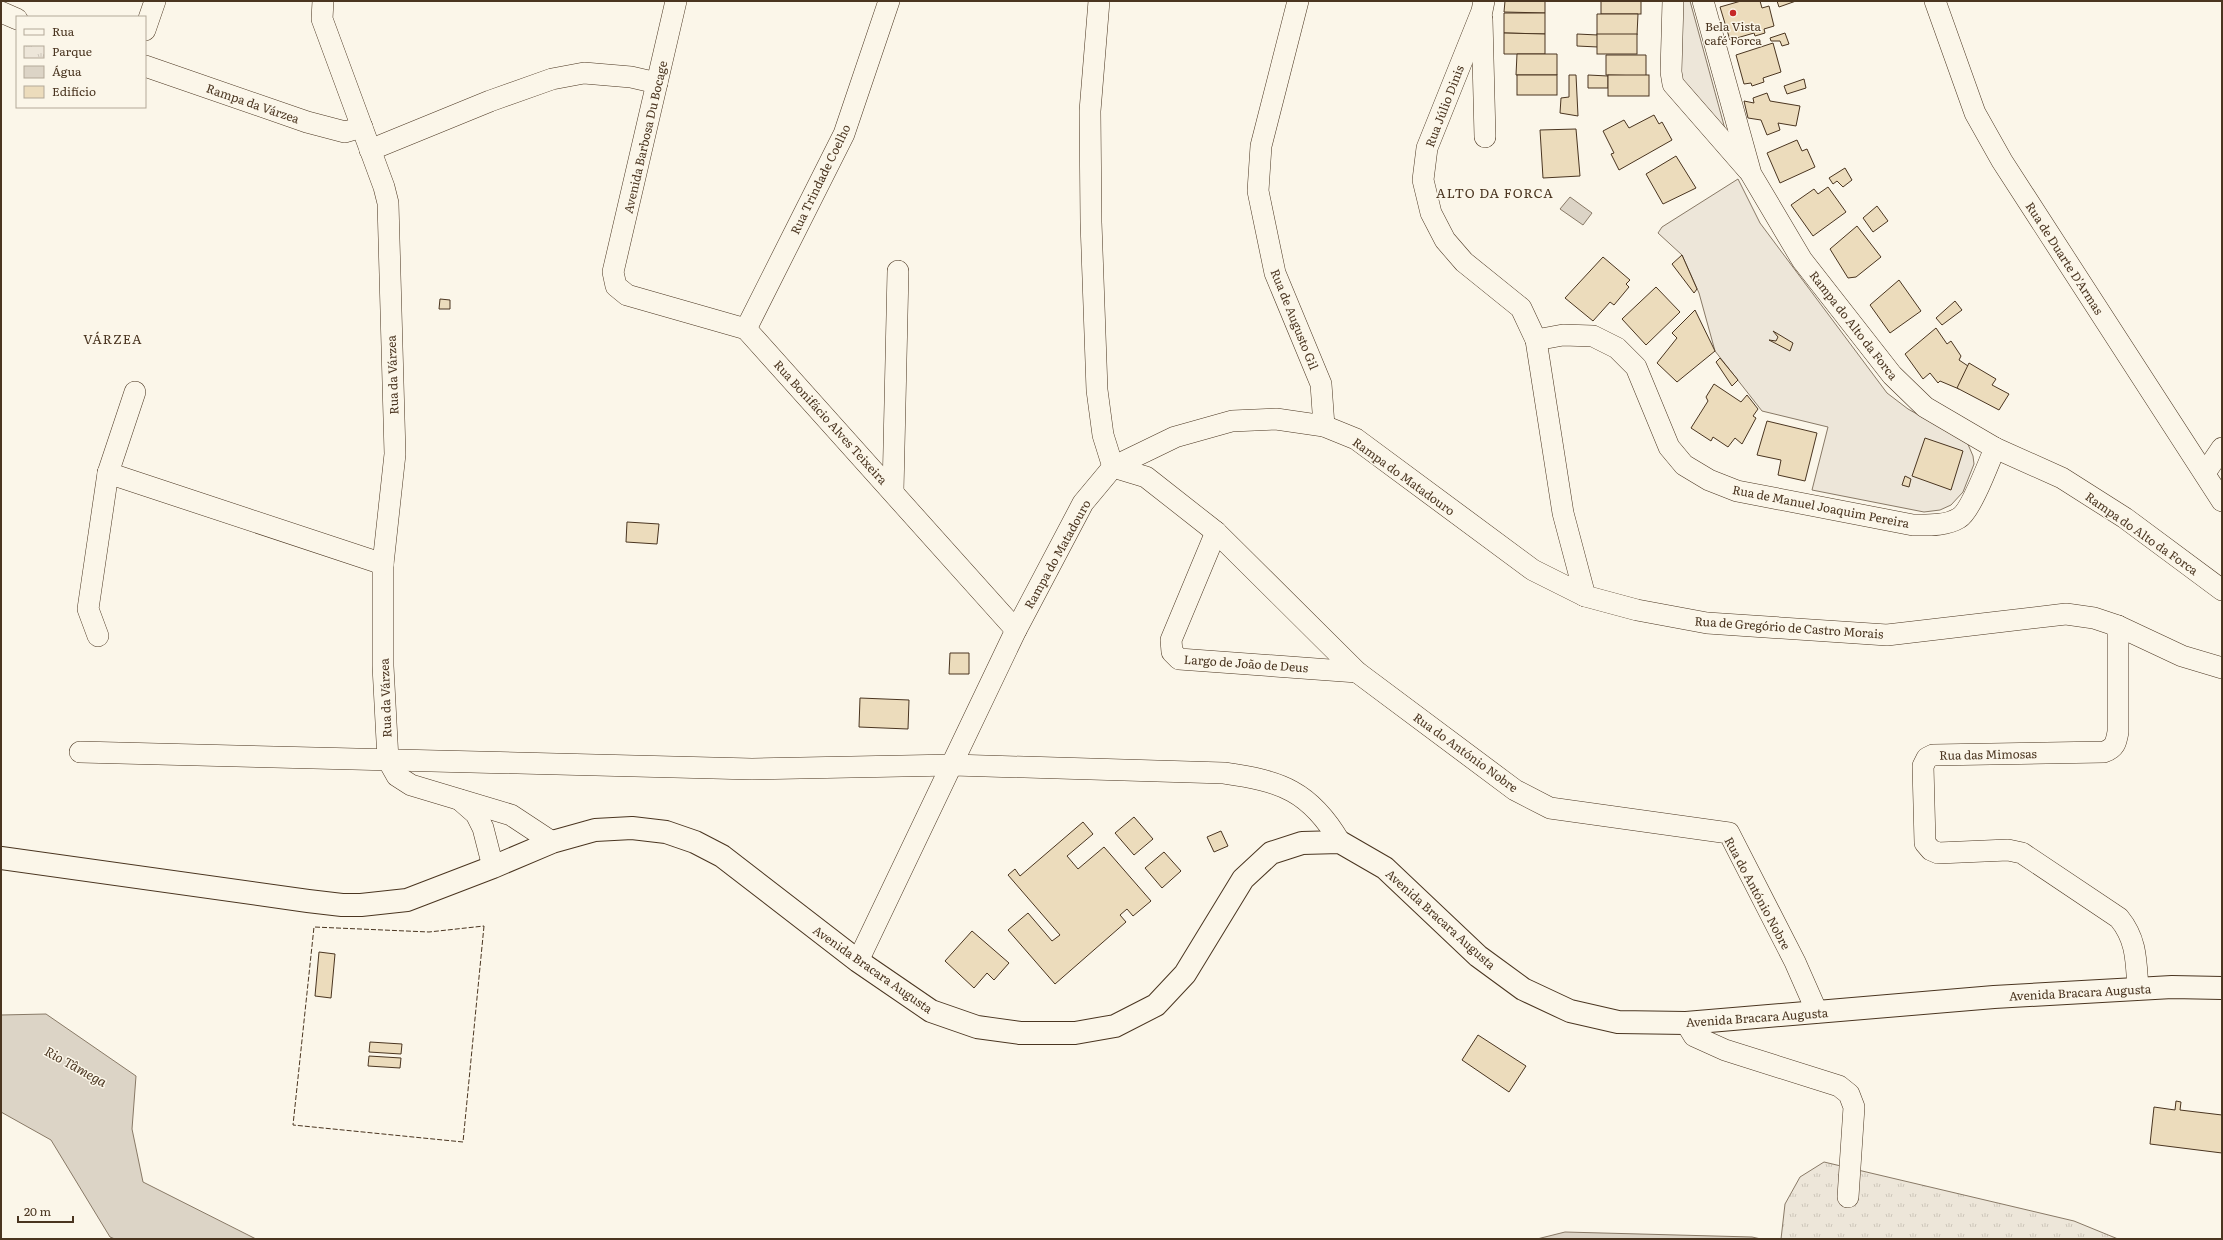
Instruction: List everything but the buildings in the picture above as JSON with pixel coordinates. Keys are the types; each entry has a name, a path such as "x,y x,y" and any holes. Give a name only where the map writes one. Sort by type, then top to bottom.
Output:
{"main road":[{"name":"Avenida Bracara Augusta","path":"1,858 342,905 407,900 493,867 552,842 594,830 632,828 666,832 695,842 722,856 858,961 931,1011 977,1027 1020,1033 1075,1033 1115,1026 1156,1005 1185,974 1243,879 1271,853 1302,843 1340,842 1385,868 1478,956 1523,989 1570,1011 1618,1022 1686,1023 1994,997 2172,987 2222,988"}],"street":[{"path":"146,27 155,1"},
{"name":"Rua da Várzea","path":"323,1 322,19 388,203 395,454 383,564 383,666 388,760"},
{"name":"Avenida Barbosa Du Bocage","path":"676,1 613,272 616,286 627,295 746,329"},
{"name":"Rua Trindade Coelho","path":"746,329 844,134 889,1"},
{"path":"1099,1 1090,111 1091,222 1097,390 1103,435 1112,467"},
{"name":"Rua de Augusto Gil","path":"1298,1 1261,146 1258,191 1275,273 1321,384 1324,426"},
{"path":"1673,1 1671,72 1673,84 1751,174"},
{"name":"Rampa do Alto da Forca","path":"1704,1 1751,174 1802,260 1892,376 1926,407 1995,448 2062,478 2126,518 2222,590"},
{"name":"Rua de Duarte D'Armas","path":"1935,1 1975,113 2002,161 2222,501"},
{"path":"1483,6 1485,137"},
{"name":"Rua Júlio Dinis","path":"1483,6 1427,148 1423,180 1431,213 1445,240 1464,262 1521,308 1536,340"},
{"path":"1,12 16,19"},
{"name":"Rampa da Várzea","path":"146,66 307,122 345,132 362,127"},
{"path":"370,150 490,101 552,79 584,73 631,77 657,83"},
{"path":"893,491 898,271"},
{"name":"Rua Bonifácio Alves Teixeira","path":"746,329 893,491 1016,630"},
{"name":"Rua de Manuel Joaquim Pereira","path":"1536,340 1563,335 1593,336 1617,348 1636,367 1669,447 1684,465 1709,480 1737,491 1913,525 1938,524 1960,518 1970,505 1995,448"},
{"path":"1536,340 1563,513 1585,596"},
{"path":"98,636 88,609 108,473 135,392"},
{"name":"Rampa do Matadouro","path":"858,961 953,765 1016,630 1083,503 1112,467 1176,437 1232,421 1276,419 1324,426 1356,439 1533,570 1585,596"},
{"path":"2204,473 2222,448"},
{"name":"Rua do António Nobre","path":"1112,467 1146,477 1216,532 1356,672 1515,790 1550,808 1729,833 1795,962 1816,1012"},
{"path":"108,473 383,564"},
{"name":"Largo de João de Deus","path":"1216,532 1171,640 1172,652 1179,659 1356,672"},
{"name":"Rua de Gregório de Castro Morais","path":"1585,596 1638,610 1707,623 1887,635 2066,614 2094,618 2118,626 2182,656 2222,668"},
{"name":"Rua das Mimosas","path":"2118,626 2118,732 2116,744 2111,749 2104,752 1933,755 1927,758 1923,766 1926,843 1930,850 1938,853 2008,850 2022,853 2119,918 2130,931 2135,950 2138,989"},
{"path":"80,752 752,769 953,765 1200,771 1250,776 1292,790 1309,801 1324,817 1340,842"},
{"path":"388,760 397,776 411,785 511,815 552,842"},
{"path":"460,800 476,814 483,828 493,867"},
{"path":"1686,1023 1694,1036 1725,1050 1839,1086 1849,1094 1854,1107 1848,1197"}],"green space":[{"path":"1679,1 1690,1 1728,140 1679,76"},
{"path":"1738,179 1760,223 1887,393 1908,409 1967,442 1973,456 1974,464 1963,492 1951,505 1940,510 1924,512 1812,490 1828,427 1762,411 1715,351 1699,293 1682,255 1658,233 1662,227"},
{"path":"1824,1162 2074,1221 2118,1239 1781,1239 1785,1204 1800,1177"}],"water":[{"path":"1570,197 1592,213 1583,225 1560,209"},
{"name":"Rio Tâmega","path":"46,1014 136,1076 132,1129 143,1182 256,1239 115,1239 110,1237 51,1140 1,1112 1,1015"},
{"path":"1565,1232 1752,1237 1761,1239 1537,1239"}],"fence":[{"path":"484,926 463,1142 293,1125 314,927 429,932 484,926"}],"place":[{"name":"Bela Vista café Forca","path":"1733,13"}],"district":[{"name":"ALTO DA FORCA","path":"1495,192"},
{"name":"VÁRZEA","path":"113,338"}]}
